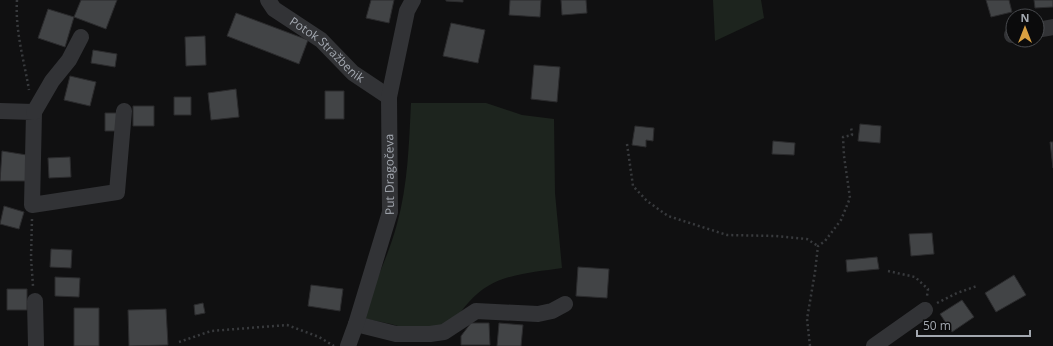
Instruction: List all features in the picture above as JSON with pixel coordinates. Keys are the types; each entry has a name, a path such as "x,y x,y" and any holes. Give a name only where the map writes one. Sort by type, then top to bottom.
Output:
{"street":[{"name":"Potok Stražbenik","path":"268,0 274,8 321,40 353,73 389,97"},
{"name":"Put Dragočeva","path":"348,346 390,212 389,97 407,11 413,0"},
{"path":"81,37 69,60 52,81 34,112 32,205 117,192 124,111"},
{"path":"0,110 34,112"},
{"path":"35,301 36,346"},
{"path":"356,324 396,334 430,334 444,332 476,311 538,314 552,311 565,304"},
{"path":"874,346 925,310"}],"path":[{"path":"17,0 16,17 22,59 34,112"},
{"path":"810,346 806,319 815,272 818,246 825,241 841,220 850,198 843,137 852,135 851,126"},
{"path":"627,144 633,186 647,201 668,216 727,235 776,236 806,239 818,246"},
{"path":"32,205 31,258 35,301"},
{"path":"888,271 915,277 928,289 925,310"},
{"path":"925,310 957,292 977,286"},
{"path":"179,342 211,331 287,325 319,337 334,346"}],"shaded area":[{"path":"713,0 761,0 764,18 715,41"},
{"path":"411,103 486,103 522,115 554,119 555,193 562,268 514,276 496,282 483,289 473,297 454,322 418,332 391,324 362,318 363,312 390,246 401,209 404,194 410,133"}],"building":[{"path":"81,0 117,0 106,29 74,17"},
{"path":"371,0 394,0 389,23 366,18"},
{"path":"463,0 463,2 446,1"},
{"path":"510,0 541,0 540,17 509,15"},
{"path":"561,0 586,0 587,13 562,15"},
{"path":"986,0 1009,0 1011,8 1005,8 1005,14 991,17"},
{"path":"1034,0 1053,0 1053,7 1035,8"},
{"path":"48,9 74,17 65,47 38,38"},
{"path":"236,13 308,40 299,64 227,36"},
{"path":"451,23 485,30 478,63 443,56"},
{"path":"205,36 206,65 186,66 185,37"},
{"path":"93,50 117,54 115,67 91,63"},
{"path":"534,65 560,67 557,102 531,99"},
{"path":"70,76 96,82 90,106 64,100"},
{"path":"236,89 239,117 211,120 208,93"},
{"path":"325,91 344,91 344,119 325,119"},
{"path":"174,97 191,97 191,115 174,115"},
{"path":"133,106 154,106 154,126 133,126"},
{"path":"105,113 119,113 119,131 105,131"},
{"path":"860,124 881,126 880,143 858,141"},
{"path":"635,126 654,128 653,141 646,140 646,147 632,145"},
{"path":"773,141 795,143 794,155 772,154"},
{"path":"1050,142 1053,142 1053,168"},
{"path":"2,151 33,156 27,181 0,181"},
{"path":"70,157 71,177 49,178 48,158"},
{"path":"4,206 24,212 19,229 0,224"},
{"path":"932,233 934,254 911,256 909,234"},
{"path":"51,249 72,250 71,268 50,267"},
{"path":"877,257 879,269 847,272 846,260"},
{"path":"578,267 609,269 607,298 576,296"},
{"path":"1014,275 1026,295 996,312 985,293"},
{"path":"55,277 80,278 79,297 55,296"},
{"path":"311,285 343,289 340,311 308,306"},
{"path":"7,289 27,289 27,310 7,310"},
{"path":"962,300 974,317 952,332 940,314"},
{"path":"203,303 205,313 195,315 194,305"},
{"path":"74,308 99,308 99,346 74,346"},
{"path":"166,309 168,345 129,346 128,310"},
{"path":"471,323 489,323 490,345 461,345 461,336"},
{"path":"499,323 523,325 521,346 497,346"}]}
